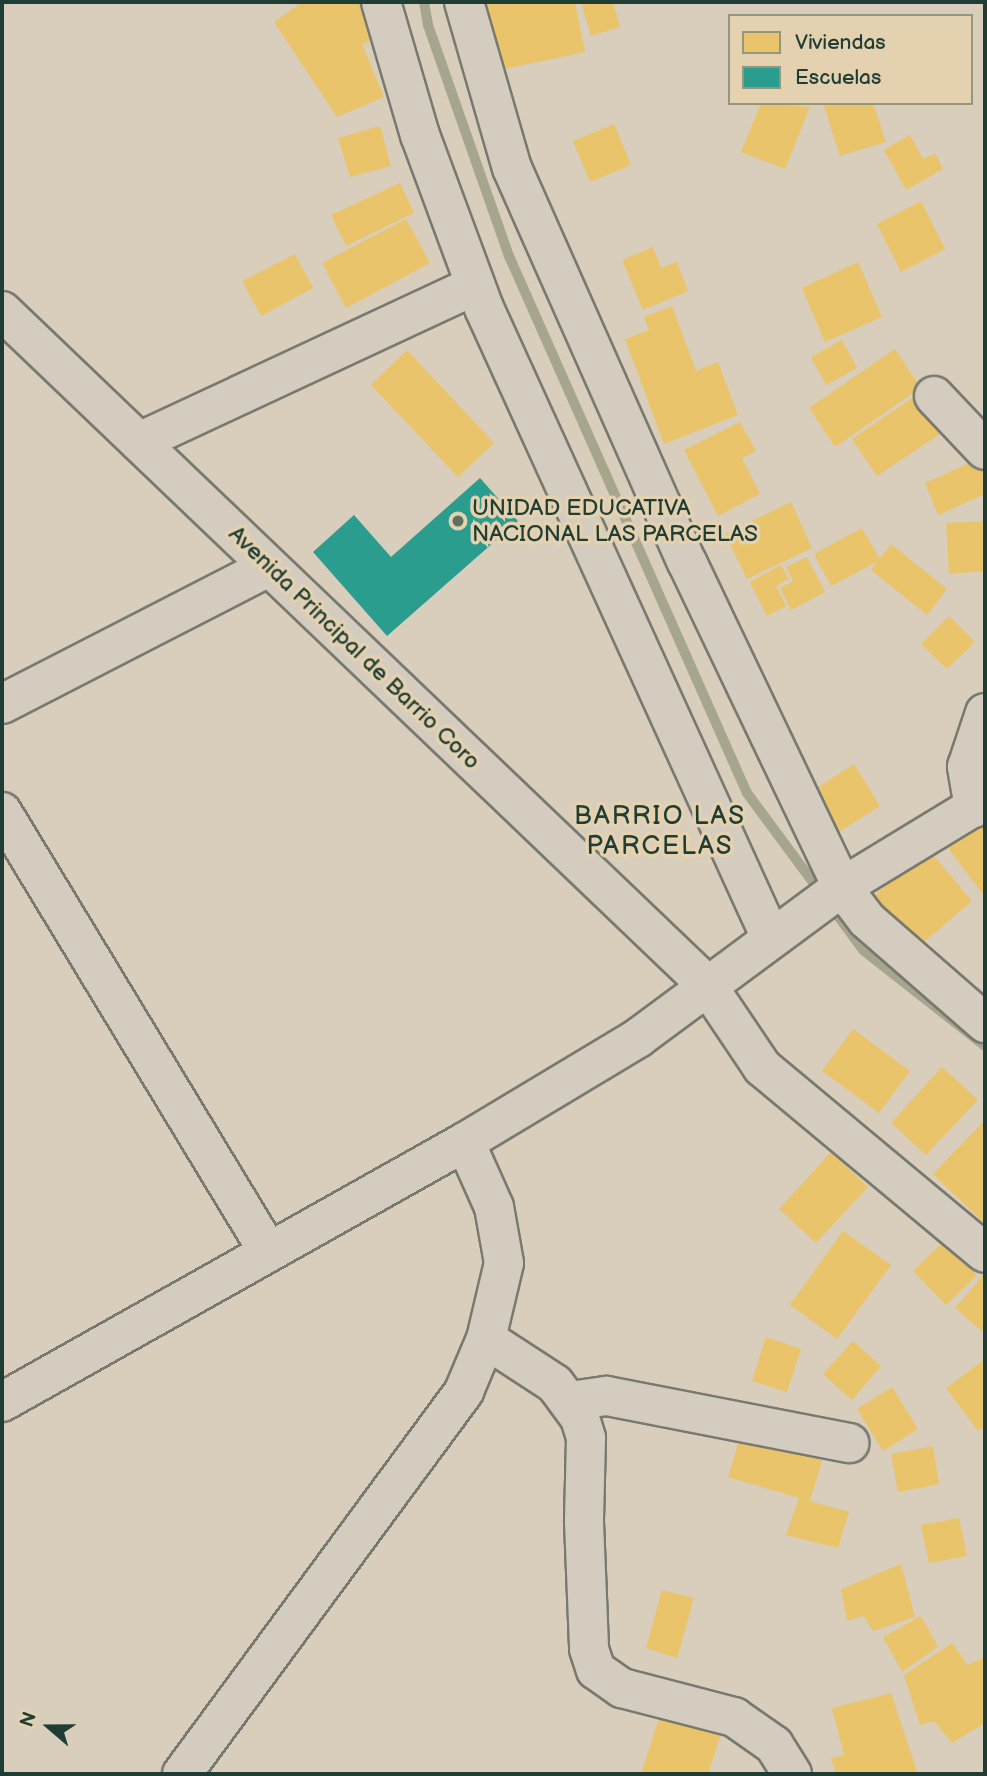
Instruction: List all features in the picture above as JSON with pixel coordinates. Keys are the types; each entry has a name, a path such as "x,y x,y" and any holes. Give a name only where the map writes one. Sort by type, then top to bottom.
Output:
{"street":[{"path":"381,2 420,135 475,285 771,938"},
{"path":"464,2 512,168 831,895 867,920 985,1023"},
{"path":"139,442 475,285"},
{"name":"Avenida Principal de Barrio Coro","path":"2,311 707,985 762,1067 985,1253"},
{"path":"934,397 985,450"},
{"path":"2,704 269,567"},
{"path":"2,1402 465,1142 638,1038 831,895 979,804 967,767 985,713"},
{"path":"2,812 268,1251"},
{"path":"182,1774 464,1391 486,1339 504,1263 494,1207 465,1142"},
{"path":"486,1339 555,1384 570,1401 586,1438 588,1623 596,1670 622,1688 734,1717 774,1745 792,1774"},
{"path":"570,1401 607,1396 849,1443"}],"building: Viviendas":[{"path":"302,2 363,2 374,39 362,44 384,97 337,117 274,22"},
{"path":"481,2 575,2 585,52 495,71"},
{"path":"581,2 613,2 620,27 591,36"},
{"path":"760,105 810,107 785,169 741,152"},
{"path":"824,105 874,105 886,142 840,156"},
{"path":"614,124 631,165 590,182 573,141"},
{"path":"380,126 391,166 350,177 338,138"},
{"path":"910,135 923,159 935,153 943,169 906,190 884,150"},
{"path":"400,183 414,213 346,246 331,215"},
{"path":"921,201 945,249 901,272 877,224"},
{"path":"406,219 430,263 346,308 322,263"},
{"path":"653,247 661,268 677,262 688,291 643,310 622,260"},
{"path":"295,254 313,288 261,316 242,281"},
{"path":"858,262 882,317 825,342 802,288"},
{"path":"672,306 696,371 718,362 738,415 664,444 625,339 649,330 644,317"},
{"path":"842,340 857,368 826,385 811,357"},
{"path":"895,349 921,388 835,447 809,408"},
{"path":"407,350 494,443 458,477 371,385"},
{"path":"924,390 949,428 877,476 852,439"},
{"path":"740,422 756,451 742,458 760,494 718,516 684,450"},
{"path":"983,457 985,494 938,515 925,483"},
{"path":"791,502 812,548 747,579 725,534"},
{"path":"985,521 985,571 949,574 946,523"},
{"path":"862,528 880,560 831,586 814,554"},
{"path":"891,544 947,589 927,615 871,570"},
{"path":"807,557 825,592 791,610 780,588 793,581 786,567"},
{"path":"781,565 789,579 776,586 786,606 767,616 750,582"},
{"path":"949,616 975,642 947,669 921,644"},
{"path":"854,764 880,806 836,834 809,793"},
{"path":"985,809 985,897 943,841"},
{"path":"928,849 972,901 918,947 874,896"},
{"path":"853,1029 910,1071 879,1113 822,1071"},
{"path":"942,1067 978,1100 926,1155 891,1123"},
{"path":"985,1120 985,1224 933,1174"},
{"path":"831,1152 868,1187 816,1243 779,1209"},
{"path":"843,1231 891,1265 837,1339 790,1305"},
{"path":"944,1241 977,1275 946,1305 913,1271"},
{"path":"985,1273 985,1327 982,1331 955,1308"},
{"path":"766,1337 801,1349 787,1392 752,1381"},
{"path":"853,1341 881,1366 852,1400 823,1374"},
{"path":"985,1359 985,1426 978,1431 946,1388"},
{"path":"892,1387 918,1429 883,1451 857,1409"},
{"path":"741,1433 823,1457 810,1501 849,1512 838,1548 786,1535 799,1498 728,1477"},
{"path":"933,1446 939,1484 898,1492 891,1454"},
{"path":"959,1518 967,1556 929,1563 921,1525"},
{"path":"901,1564 915,1617 873,1631 864,1616 847,1621 841,1589"},
{"path":"662,1590 694,1598 677,1658 646,1648"},
{"path":"921,1616 938,1647 902,1672 883,1637"},
{"path":"952,1643 968,1665 983,1658 985,1662 985,1723 952,1743 934,1721 920,1725 904,1675"},
{"path":"891,1693 918,1774 836,1774 831,1758 844,1755 832,1708"},
{"path":"661,1712 722,1731 708,1774 641,1774"}],"building: Escuelas":[{"path":"480,478 518,521 387,636 313,552 354,515 391,557"}],"waterway":[{"path":"424,2 428,25 509,256 747,793 863,950 985,1046"}],"place":[{"name":"UNIDAD EDUCATIVA NACIONAL LAS PARCELAS","path":"458,521"}],"district":[{"name":"BARRIO LAS PARCELAS","path":"660,832"}]}
